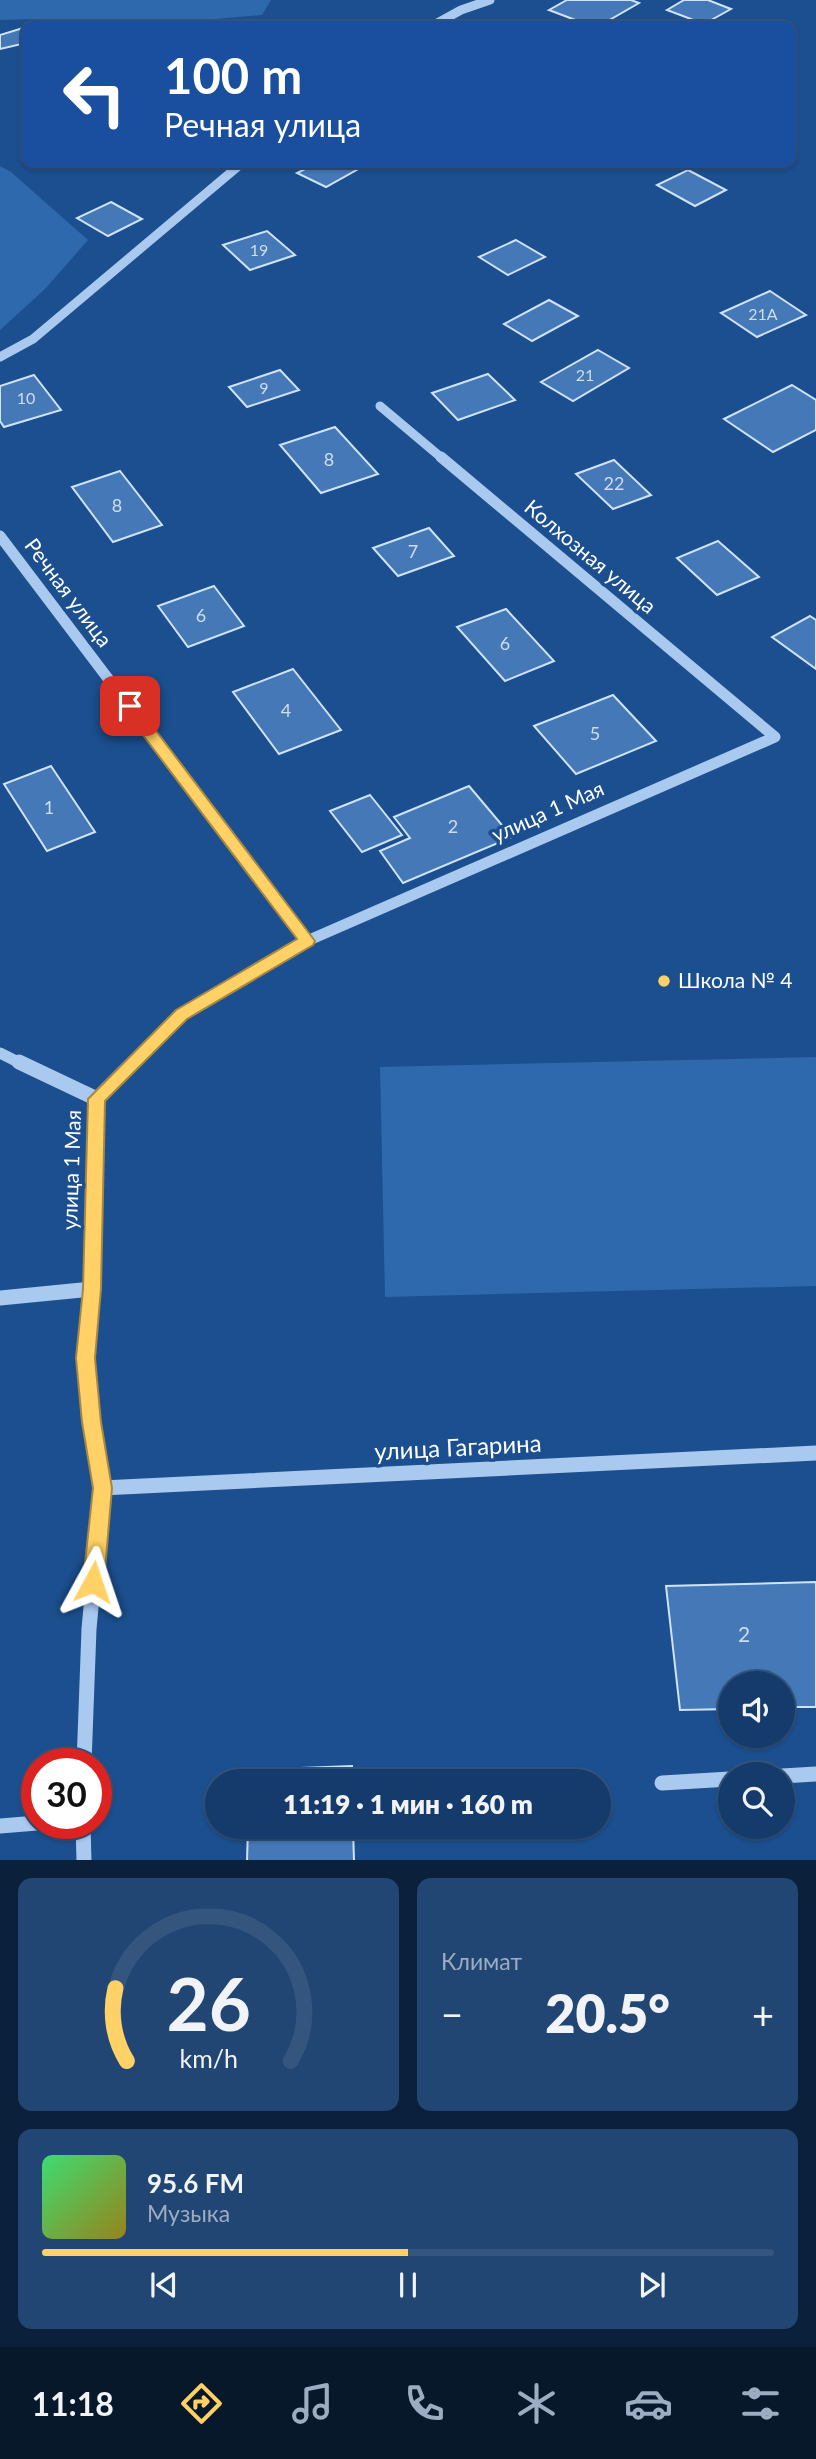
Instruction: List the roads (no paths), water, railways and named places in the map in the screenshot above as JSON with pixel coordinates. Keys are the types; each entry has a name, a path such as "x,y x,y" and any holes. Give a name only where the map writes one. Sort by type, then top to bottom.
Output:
{"street":[{"path":"441,21 461,10 490,0"},
{"path":"0,357 33,339 236,168"},
{"name":"Колхозная улица","path":"380,406 775,737"},
{"name":"Речная улица","path":"0,536 307,941"},
{"name":"улица 1 Мая","path":"85,1748 89,1629 102,1488 86,1358 92,1289 97,1099 182,1014 307,941 775,737"},
{"path":"0,1053 97,1099"},
{"path":"0,1298 92,1289"},
{"name":"улица Гагарина","path":"102,1488 816,1453"},
{"path":"795,1775 816,1774"},
{"path":"662,1783 718,1780"},
{"path":"0,1826 21,1824"},
{"path":"83,1839 84,1860"}],"place":[{"name":"Школа № 4","path":"664,981"}]}
